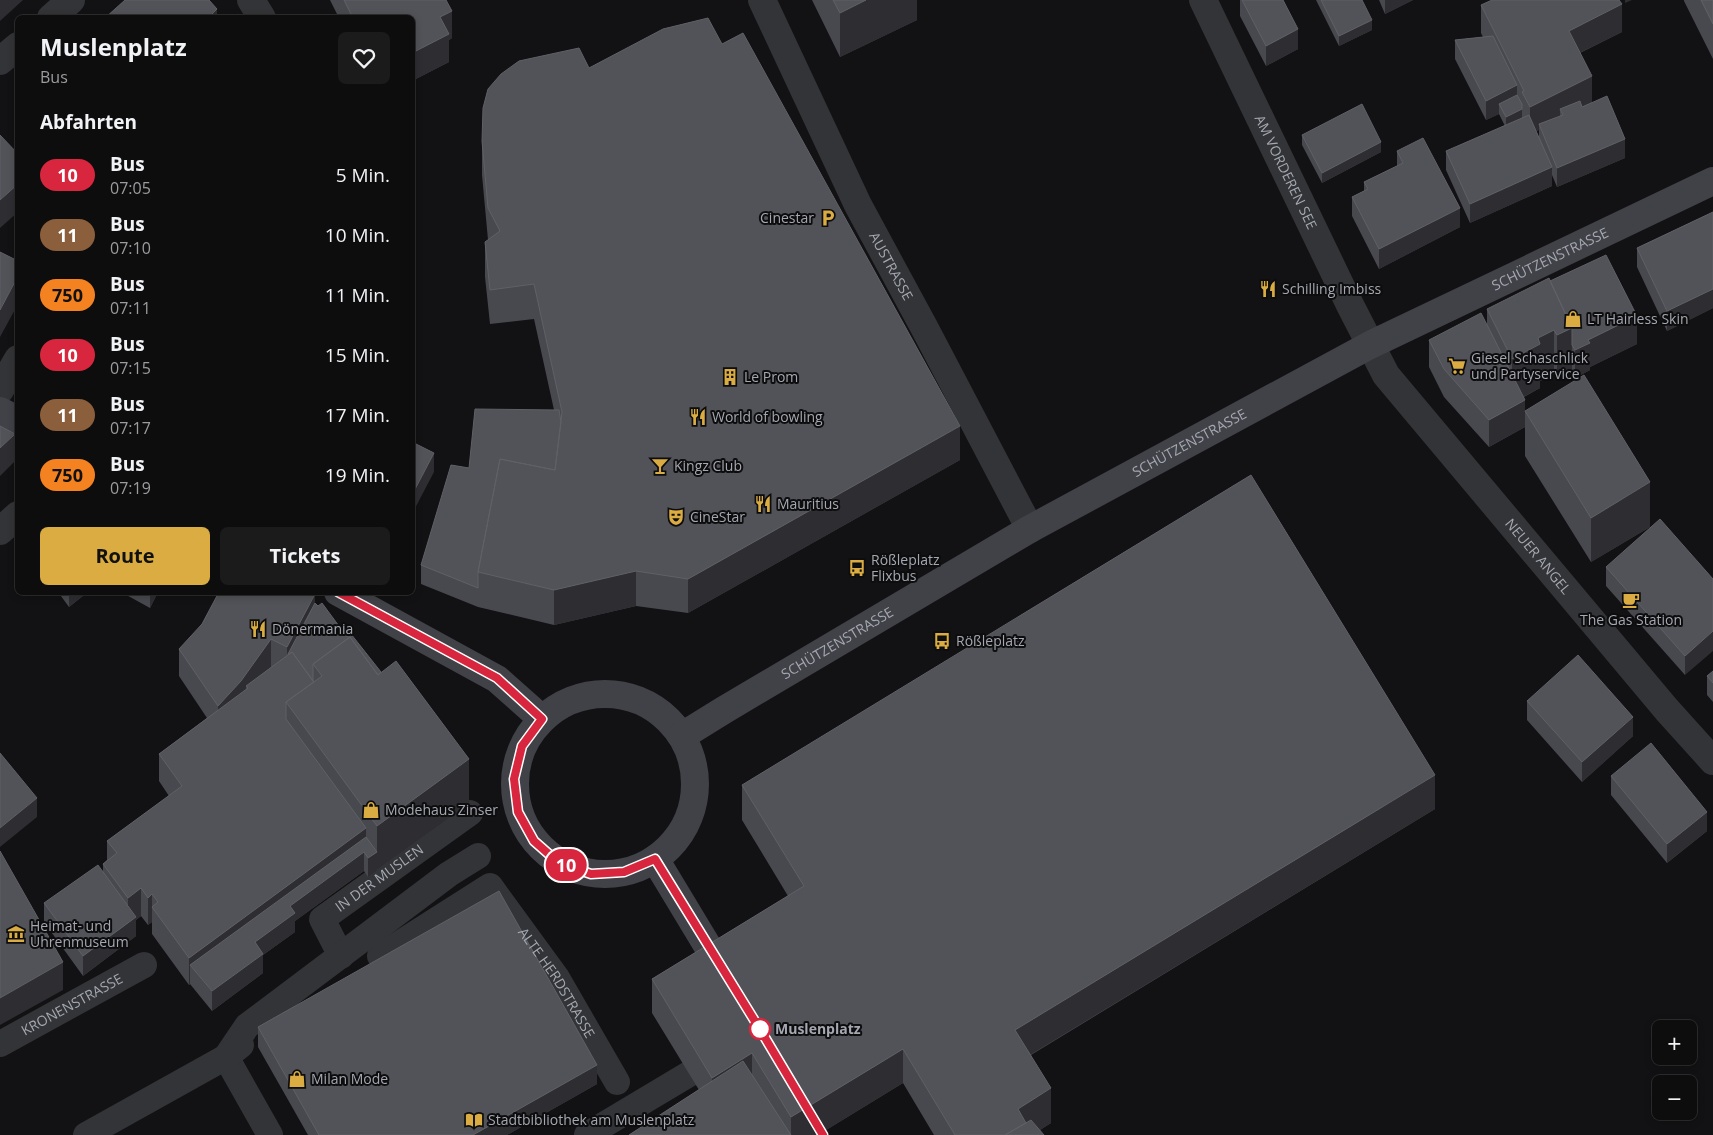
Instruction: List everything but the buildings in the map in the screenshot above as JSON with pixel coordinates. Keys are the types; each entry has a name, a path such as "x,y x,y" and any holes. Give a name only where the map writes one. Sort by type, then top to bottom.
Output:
{"main road":[{"name":"SCHÜTZENSTRASSE","path":"682,736 1030,529 1370,345 1713,181"},
{"path":"0,410 15,418"},
{"path":"344,595 497,678 542,719"},
{"path":"600,694 632,698 660,713 682,736 693,762 695,790 689,817 675,841 655,859 624,872 591,874 559,863 534,841 518,812 514,779 522,746 542,719 568,701 600,694"},
{"path":"655,859 722,970"}],"street":[{"path":"54,15 71,0"},
{"path":"251,0 260,15"},
{"name":"AUSTRASSE","path":"762,0 858,205 976,423 1030,529"},
{"name":"AM VORDEREN SEE","path":"1203,0 1370,345"},
{"path":"0,61 15,48"},
{"name":"NEUER ANGEL","path":"1370,345 1386,375 1667,710 1713,761"},
{"path":"0,390 15,364"},
{"path":"0,530 15,518"},
{"name":"IN DER MUSLEN","path":"341,956 322,919 470,813"},
{"path":"226,1056 247,1026 449,874 478,856"},
{"name":"ALTE HERDSTRASSE","path":"380,956 490,886 557,978 617,1082"},
{"name":"KRONENSTRASSE","path":"0,1044 144,965"},
{"path":"86,1135 226,1056 252,1036"},
{"path":"226,1056 270,1135"},
{"path":"587,1135 690,1074"}],"bus line":[{"name":"10","path":"344,595 497,678 542,719 522,746 514,779 518,812 534,841 559,863 591,874 624,872 655,859 823,1135"}],"place":[{"name":"Cinestar","path":"828,218"},
{"name":"Schilling Imbiss","path":"1268,289"},
{"name":"LT Hairless Skin","path":"1573,319"},
{"name":"Giesel Schaschlick und Partyservice","path":"1457,366"},
{"name":"Le Prom","path":"730,377"},
{"name":"World of bowling","path":"698,417"},
{"name":"Kingz Club","path":"660,466"},
{"name":"Mauritius","path":"763,504"},
{"name":"CineStar","path":"676,517"},
{"name":"Rößleplatz Flixbus","path":"857,568"},
{"name":"The Gas Station","path":"1631,600"},
{"name":"Dönermania","path":"258,629"},
{"name":"Rößleplatz","path":"942,641"},
{"name":"Modehaus Zinser","path":"371,810"},
{"name":"Heimat- und Uhrenmuseum","path":"16,934"},
{"name":"Muslenplatz","path":"760,1029"},
{"name":"Milan Mode","path":"297,1079"},
{"name":"Stadtbibliothek am Muslenplatz","path":"474,1120"}]}
